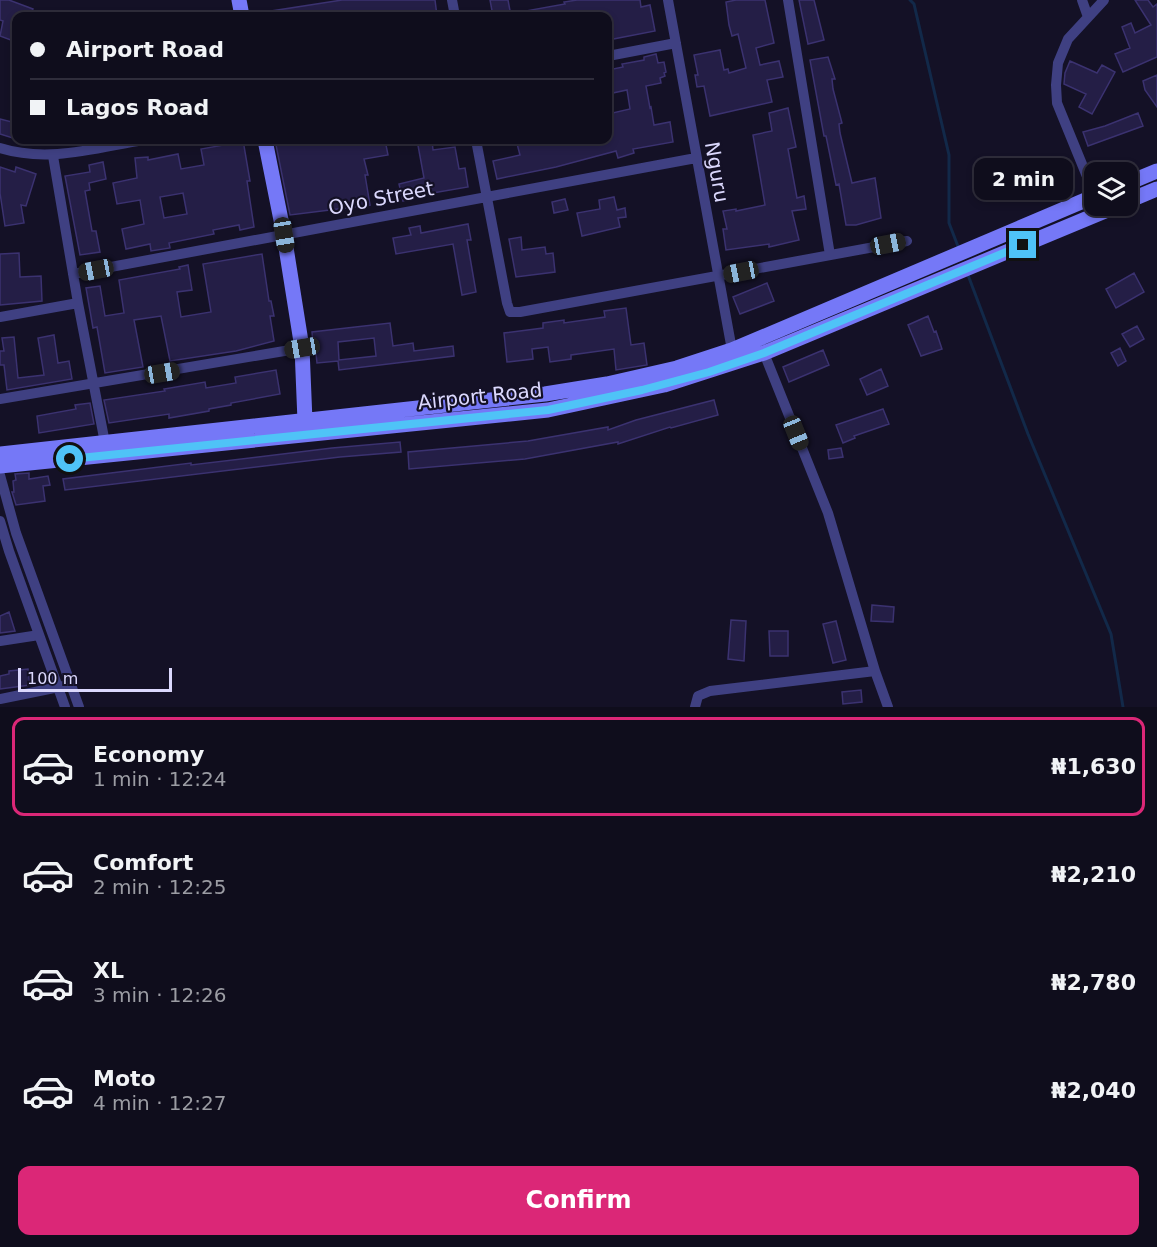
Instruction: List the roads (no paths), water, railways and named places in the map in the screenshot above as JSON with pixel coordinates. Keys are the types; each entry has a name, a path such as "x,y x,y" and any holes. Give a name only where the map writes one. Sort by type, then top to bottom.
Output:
{"main road":[{"path":"267,144 302,348 305,421"},
{"path":"1138,179 1157,171"},
{"path":"1138,197 1157,189"},
{"name":"Airport Road","path":"0,454 484,402 607,384 677,368 732,350 761,346 934,263 1084,201"},
{"name":"Airport Road","path":"0,466 548,410 664,385 943,278 1093,216"}],"street":[{"name":"Nguru","path":"668,0 732,350"},
{"path":"788,0 830,255"},
{"path":"1082,0 1088,17"},
{"path":"1084,169 1057,103 1058,63 1068,39 1104,0"},
{"path":"612,55 676,43"},
{"path":"0,148 34,156 53,156 120,144"},
{"path":"477,144 510,312 907,241"},
{"path":"53,156 105,443"},
{"name":"Oyo Street","path":"73,274 696,158"},
{"path":"0,317 78,303"},
{"path":"761,346 828,513 888,707"},
{"path":"0,399 302,348"},
{"path":"0,476 16,533 79,707"},
{"path":"0,521 4,551 39,635 64,707"},
{"path":"0,641 39,635"},
{"path":"695,707 698,696 710,691 875,671"},
{"path":"0,699 58,689 70,684"}],"waterway":[{"path":"910,0 914,4 949,155 949,223 959,249"},
{"path":"968,275 1028,434 1111,634 1123,707"}]}
